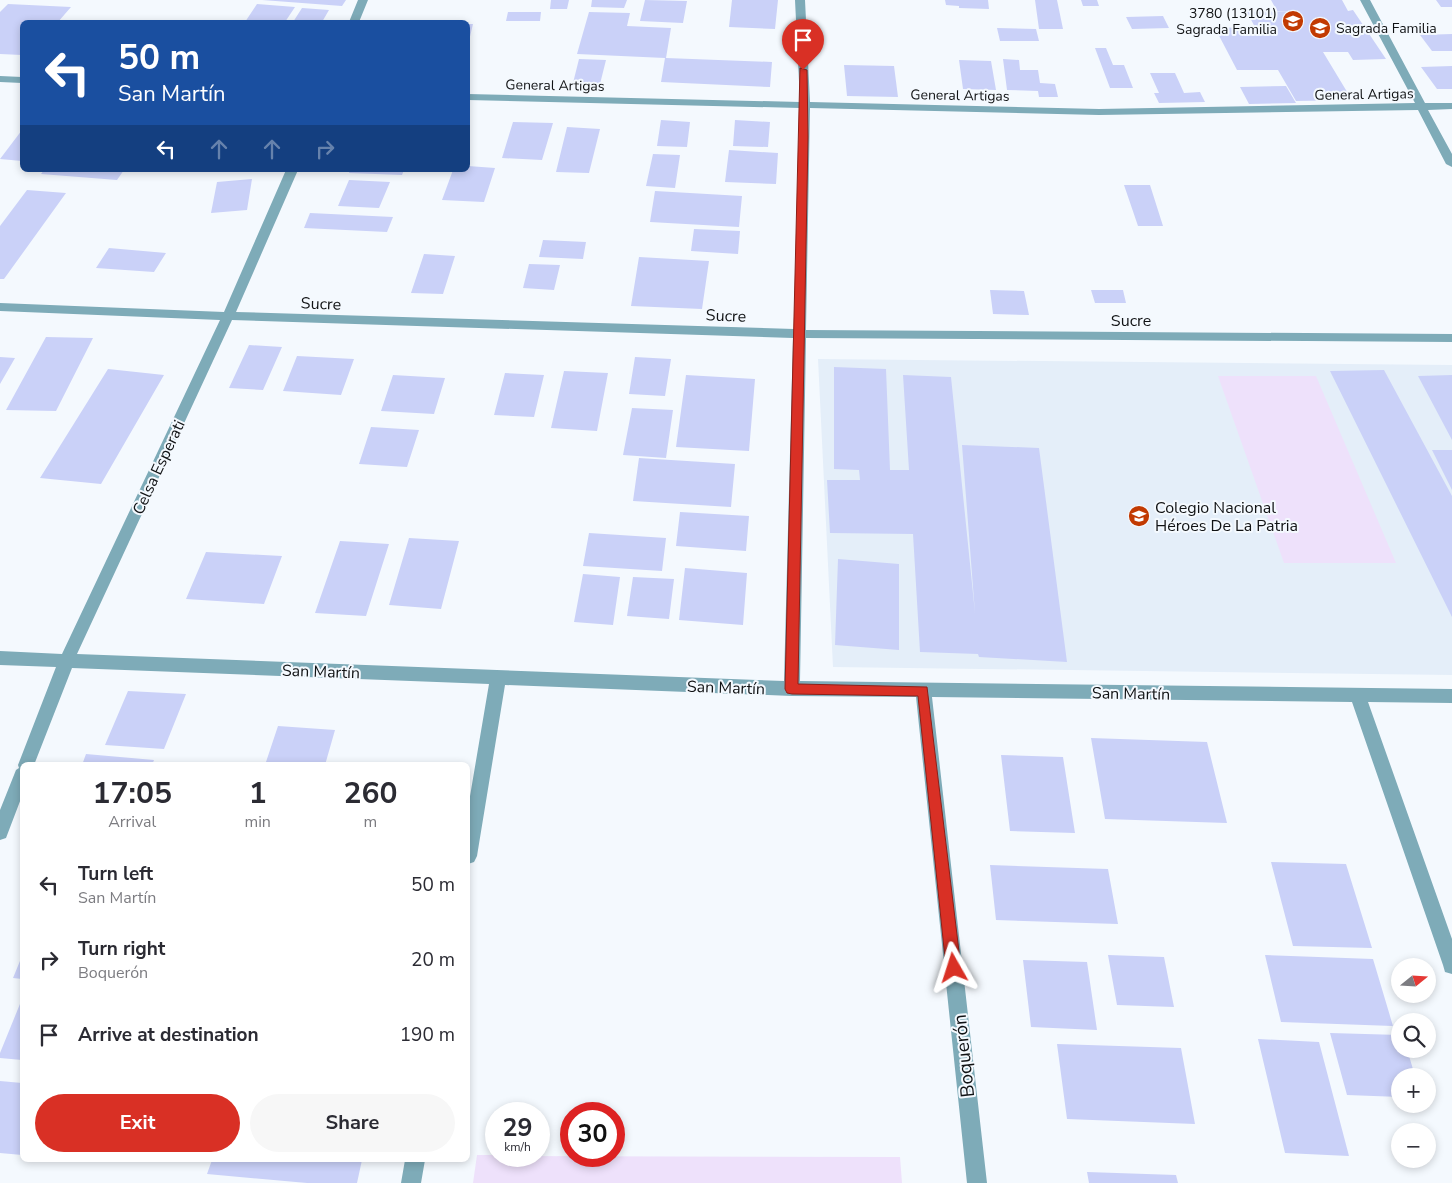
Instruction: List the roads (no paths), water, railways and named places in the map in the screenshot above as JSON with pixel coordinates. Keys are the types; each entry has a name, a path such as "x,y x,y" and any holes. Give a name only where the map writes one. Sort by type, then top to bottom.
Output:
{"street":[{"path":"355,20 363,0"},
{"path":"792,689 804,105 800,0"},
{"path":"1365,0 1452,164"},
{"path":"0,79 20,80"},
{"name":"General Artigas","path":"470,97 1099,112 1452,106"},
{"name":"Celsa Esperati","path":"27,762 67,660 228,316 291,172"},
{"name":"Sucre","path":"0,307 800,334 1452,338"},
{"name":"San Martín","path":"0,658 792,689 1452,696"},
{"path":"470,844 498,678"},
{"name":"Boquerón","path":"923,691 977,1183"},
{"path":"1358,696 1452,965"},
{"path":"0,832 20,780"},
{"path":"411,1183 415,1162"}],"place":[{"name":"3780 (13101) Sagrada Familia","path":"1293,21"},
{"name":"Sagrada Familia","path":"1320,28"},
{"name":"Colegio Nacional Héroes De La Patria","path":"1139,516"}]}
